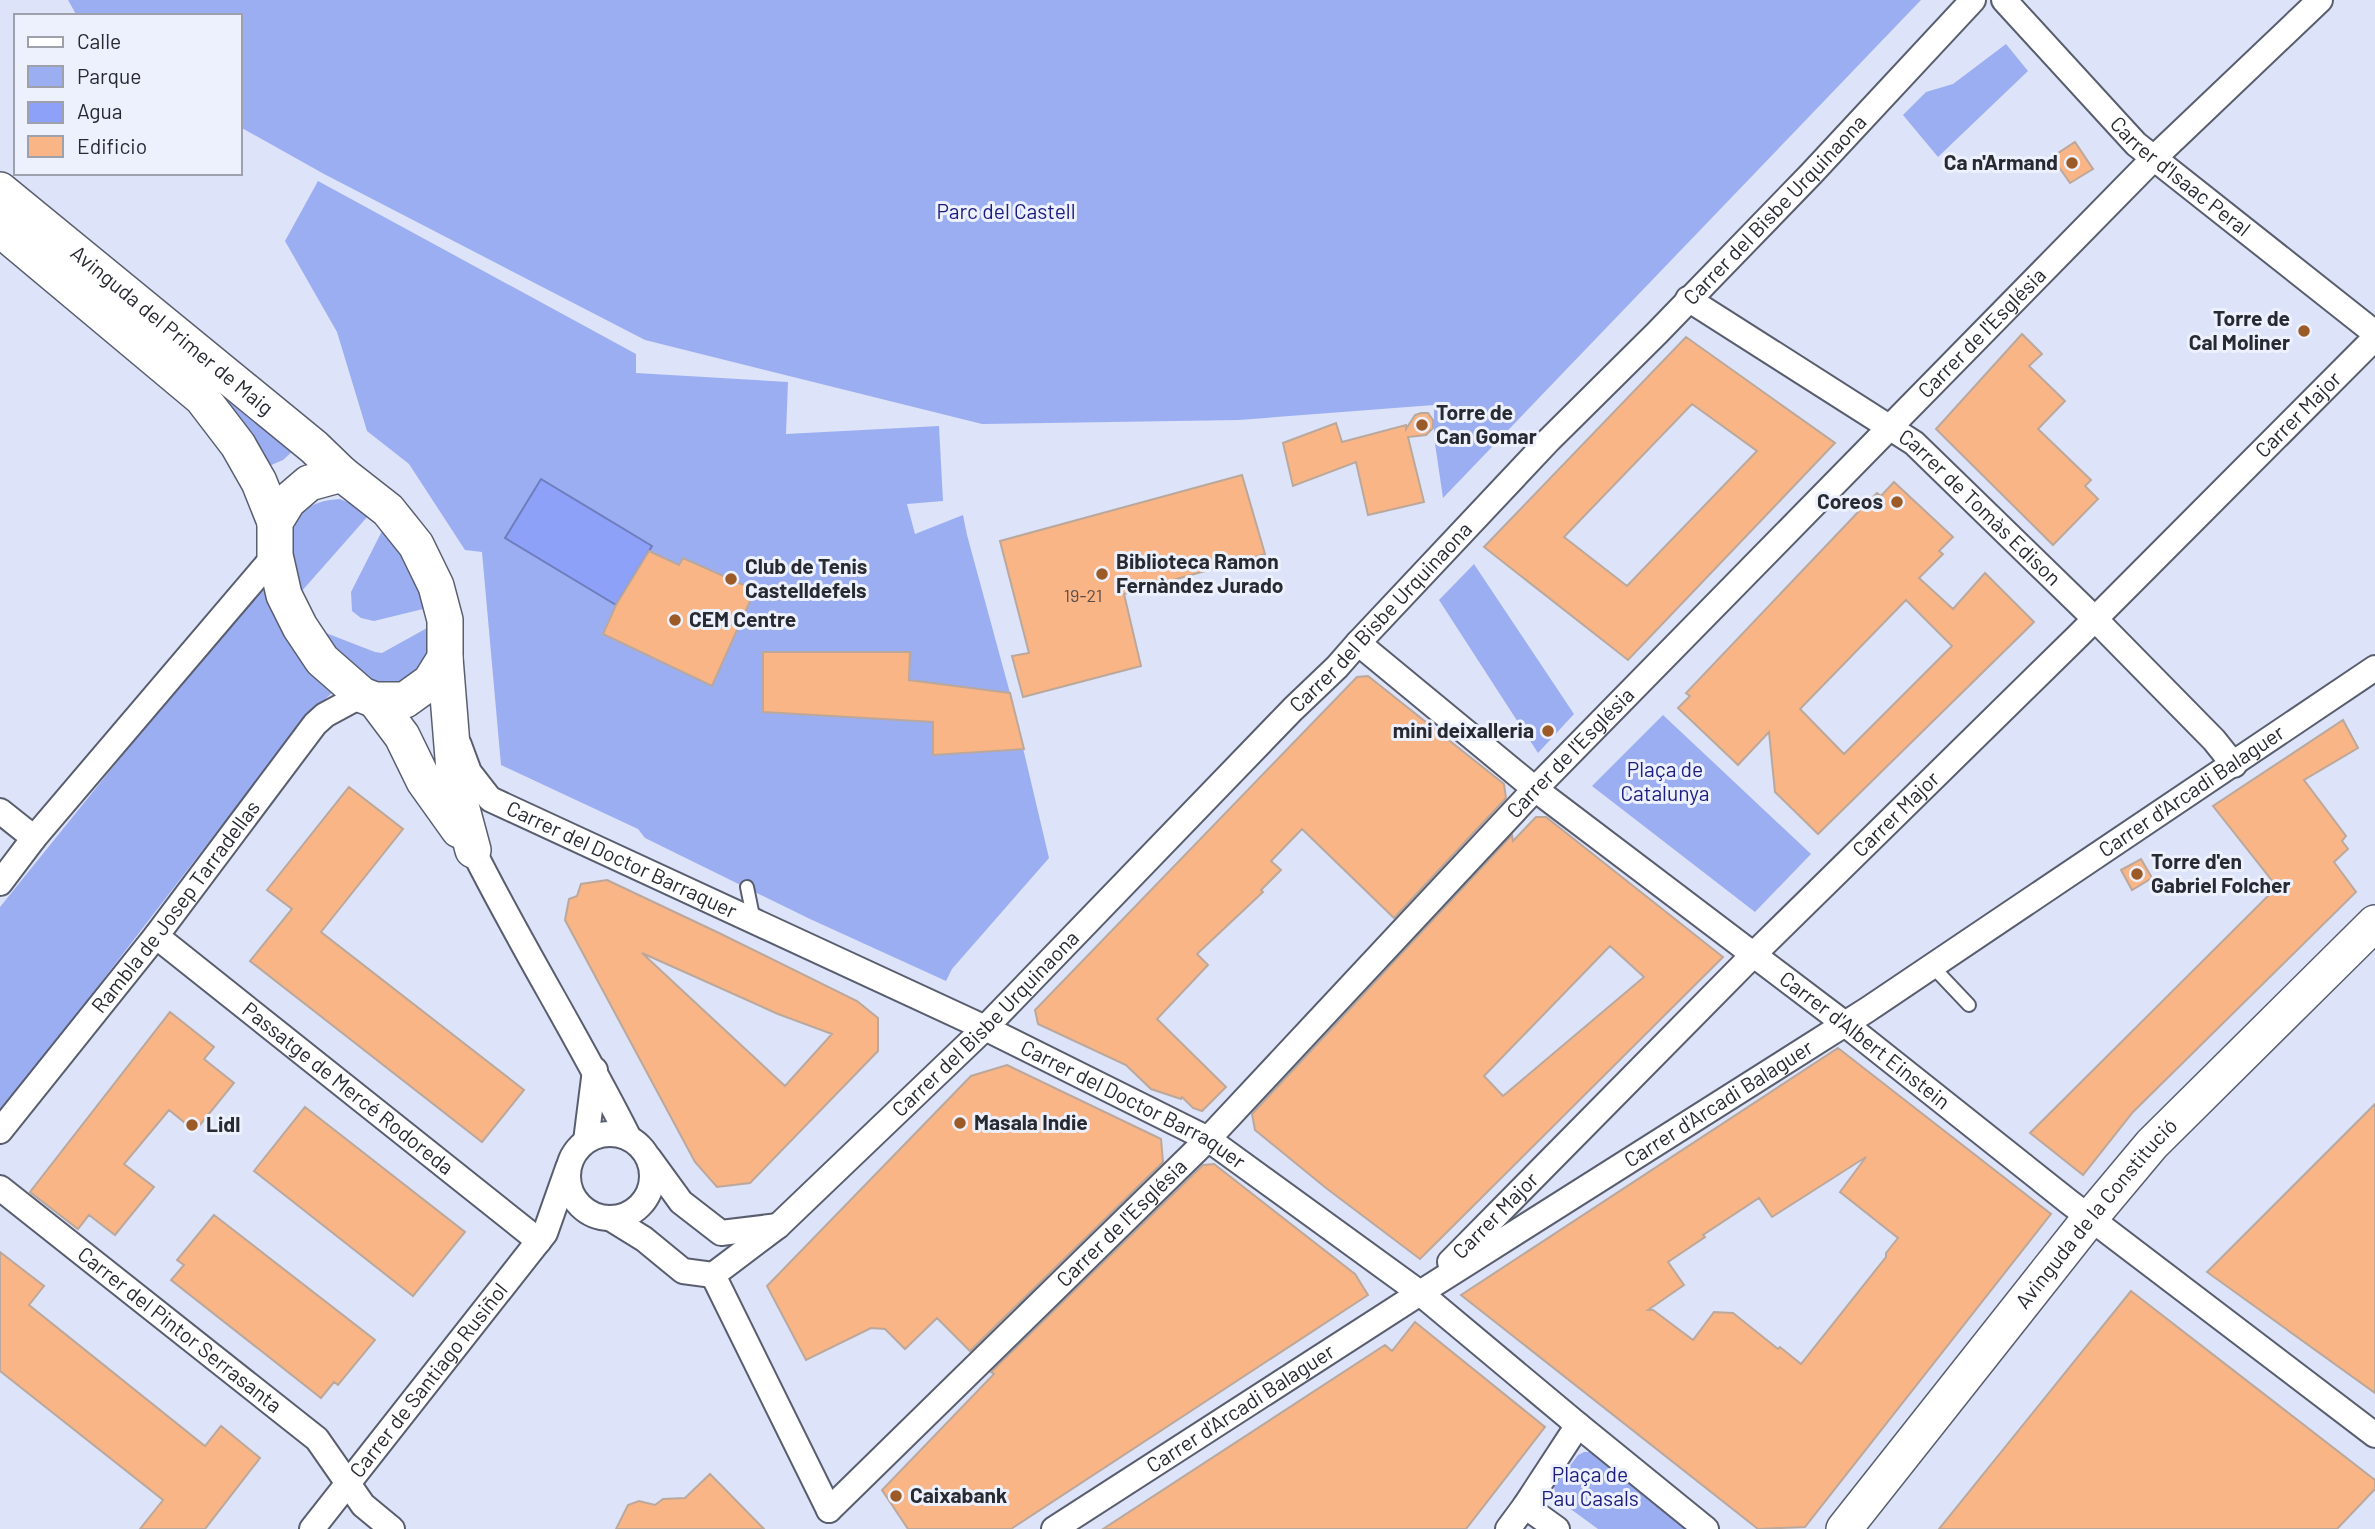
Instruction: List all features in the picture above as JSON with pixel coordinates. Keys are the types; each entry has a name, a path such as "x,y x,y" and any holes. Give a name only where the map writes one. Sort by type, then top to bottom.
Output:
{"street":[{"name":"Carrer del Bisbe Urquinaona","path":"713,1275 778,1226 985,1028 1337,667 1549,440 1820,164 1973,0"},
{"name":"Carrer d'Isaac Peral","path":"2004,0 2136,144 2375,336"},
{"name":"Carrer de l'Església","path":"827,1519 1208,1139 1535,789 2153,159 2320,0"},
{"name":"Avinguda del Primer de Maig","path":"0,190 314,447 342,474"},
{"name":"Avinguda del Primer de Maig","path":"0,229 202,398 238,445 259,482 275,539"},
{"name":"Carrer de Tomàs Edison","path":"1688,299 1914,443 2095,619 2214,740 2234,765"},
{"name":"Carrer Major","path":"1420,1293 1754,954 2095,619 2375,336"},
{"path":"0,883 275,539 288,501 309,483 342,474 388,510 416,545 436,586 444,620 455,783 473,850"},
{"path":"275,539 284,595 300,627 323,660 368,697 402,736 424,781 473,850 510,923 637,1145 650,1164 650,1189 643,1201 623,1216 600,1218 584,1210 576,1202 567,1180 572,1157 586,1141 607,1134 637,1145 681,1202 721,1233 778,1226"},
{"name":"Carrer d'Albert Einstein","path":"1358,643 1535,789 1754,954 2090,1217 2375,1435"},
{"path":"368,697 405,700 430,682 445,658"},
{"name":"Carrer d'Arcadi Balaguer","path":"1055,1529 1420,1293 1845,1024 2375,668"},
{"name":"Rambla de Josep Tarradellas","path":"0,1131 156,936 315,724 325,715 368,697"},
{"name":"Carrer del Doctor Barraquer","path":"450,720 469,772 490,799 985,1028 1208,1139 1420,1293 1578,1425"},
{"path":"0,811 34,838"},
{"name":"Avinguda de la Constitució","path":"1844,1529 2090,1217 2152,1144 2375,923"},
{"name":"Passatge de Mercé Rodoreda","path":"156,936 542,1237"},
{"path":"586,1141 595,1070"},
{"name":"Carrer de Santiago Rusiñol","path":"312,1529 542,1237 568,1168"},
{"name":"Carrer del Pintor Serrasanta","path":"0,1188 317,1439 363,1505 392,1529"},
{"name":"Carrer de Santiago Rusiñol","path":"542,1237 584,1210"},
{"path":"610,1218 643,1239 682,1271 713,1275 827,1519"},
{"path":"1508,1529 1578,1425 1706,1529"},
{"path":"1525,1506 1557,1529"}],"lane":[{"path":"747,887 754,921"},
{"path":"1932,966 1969,1005"}],"green space":[{"name":"Parc del Castell","path":"68,0 1921,0 1443,498 1434,437 1434,405 1239,420 982,424 645,340 324,174 242,128 242,14 76,14"},
{"path":"2006,44 2028,71 1938,157 1903,115 1926,92 1953,84"},
{"name":"Club de Tenis Castelldefels","path":"318,181 636,354 636,373 788,382 786,434 939,426 943,501 907,504 915,534 963,515 1010,693 1049,858 952,969 946,981 810,919 645,838 638,829 501,765 482,552 465,550 409,464 367,431 337,332 285,241"},
{"path":"198,366 294,450 283,460 269,466"},
{"path":"340,499 359,507 368,516 301,592 294,559 293,530 306,509 320,502"},
{"path":"382,531 408,567 423,609 374,621 361,618 352,611 351,592"},
{"path":"1474,564 1574,714 1538,753 1439,600"},
{"path":"267,585 303,663 332,693 304,718 0,1114 0,907 179,685"},
{"path":"427,628 429,652 421,667 402,682 386,685 370,681 351,667 326,633 382,653"},
{"name":"Plaça de Catalunya","path":"1663,715 1811,854 1755,912 1592,786"},
{"name":"Plaça de Pau Casals","path":"1592,1452 1687,1529 1598,1529 1557,1499 1554,1487 1578,1455"}],"water":[{"path":"541,479 652,546 616,605 505,538"}],"building":[{"name":"Ca n'Armand","path":"2075,142 2093,169 2070,183 2052,157"},
{"path":"2022,334 2042,354 2029,366 2065,401 2038,429 2091,480 2085,486 2098,499 2053,545 1936,429"},
{"path":"1686,337 1835,443 1628,660 1484,547","holes":["1692,404 1757,451 1627,586 1564,537"]},
{"path":"1428,413 1433,420 1433,428 1426,435 1408,437 1424,502 1368,515 1356,462 1293,486 1283,443 1336,423 1342,442 1406,425 1406,429 1415,415"},
{"name":"Biblioteca Ramon Fernàndez Jurado","path":"1242,475 1265,554 1124,594 1141,666 1023,697 1012,656 1029,653 1000,541"},
{"path":"1894,482 1953,537 1939,551 1943,554 1919,578 1953,609 1985,573 2034,622 1818,834 1775,792 1769,732 1738,765 1678,708 1690,696 1686,693 1861,509 1877,493 1881,496","holes":["1906,600 1952,646 1844,754 1800,709"]},
{"name":"CEM Centre","path":"649,551 679,565 683,558 755,590 712,686 603,634 616,605"},
{"path":"763,652 910,652 909,680 1010,693 1024,749 933,755 933,722 763,712"},
{"path":"1368,676 1504,784 1506,798 1394,918 1302,829 1271,861 1281,870 1261,890 1263,892 1197,954 1208,965 1157,1019 1226,1087 1202,1111 1193,1108 1182,1097 1181,1099 1151,1089 1126,1065 1038,1024 1035,1010 1357,677"},
{"path":"2343,720 2358,748 2304,780 2346,836 2342,841 2348,849 2334,862 2356,892 2133,1112 2083,1175 2030,1133 2277,887 2213,806"},
{"path":"349,787 403,829 321,932 524,1090 482,1142 250,961 292,909 267,890"},
{"path":"1536,817 1546,817 1723,957 1420,1259 1255,1130 1252,1114 1512,835 1513,841","holes":["1610,946 1644,977 1503,1096 1484,1076"]},
{"name":"Torre d'en Gabriel Folcher","path":"2141,859 2152,878 2132,890 2121,870"},
{"path":"607,880 857,1001 878,1018 878,1051 750,1183 717,1187 695,1162 565,920 569,899 577,896 581,884","holes":["642,953 778,1014 832,1034 785,1086"]},
{"path":"170,1012 214,1047 204,1059 234,1083 195,1131 169,1110 124,1164 154,1187 115,1235 89,1215 78,1229 30,1192"},
{"path":"1838,1048 2051,1214 1805,1527 1758,1529 1461,1295","holes":["1866,1157 1840,1192 1898,1238 1801,1364 1733,1313 1714,1312 1693,1340 1653,1310 1648,1310 1684,1285 1668,1262 1705,1237 1703,1235 1759,1198 1772,1217"]},
{"path":"1007,1065 1161,1139 1163,1162 970,1351 937,1318 905,1349 885,1329 871,1328 806,1360 767,1286 971,1076"},
{"path":"2375,1104 2375,1393 2207,1272"},
{"path":"305,1107 465,1232 413,1296 254,1171"},
{"path":"1214,1164 1355,1274 1368,1295 1011,1529 908,1529 882,1490 994,1374 991,1372 1203,1165"},
{"path":"214,1215 375,1340 338,1385 334,1382 321,1398 171,1280 184,1265 177,1260"},
{"path":"0,1252 44,1286 29,1305 205,1446 221,1426 260,1458 205,1529 140,1529 163,1500 0,1371"},
{"path":"2131,1291 2375,1480 2375,1489 2337,1529 1939,1529"},
{"path":"1415,1322 1545,1427 1466,1529 1103,1529 1385,1345 1392,1351"},
{"path":"710,1474 764,1529 616,1529 628,1505 639,1501 655,1505 663,1499 685,1498"}],"place":[{"name":"Ca n'Armand","path":"2072,163"},
{"name":"Torre de Cal Moliner","path":"2304,331"},
{"name":"Torre de Can Gomar","path":"1422,425"},
{"name":"Coreos","path":"1897,502"},
{"name":"Biblioteca Ramon Fernàndez Jurado","path":"1102,574"},
{"name":"Club de Tenis Castelldefels","path":"731,579"},
{"name":"CEM Centre","path":"675,620"},
{"name":"mini deixalleria","path":"1548,731"},
{"name":"Torre d'en Gabriel Folcher","path":"2137,874"},
{"name":"Masala Indie","path":"960,1123"},
{"name":"Lidl","path":"192,1125"},
{"name":"Caixabank","path":"896,1496"}]}
